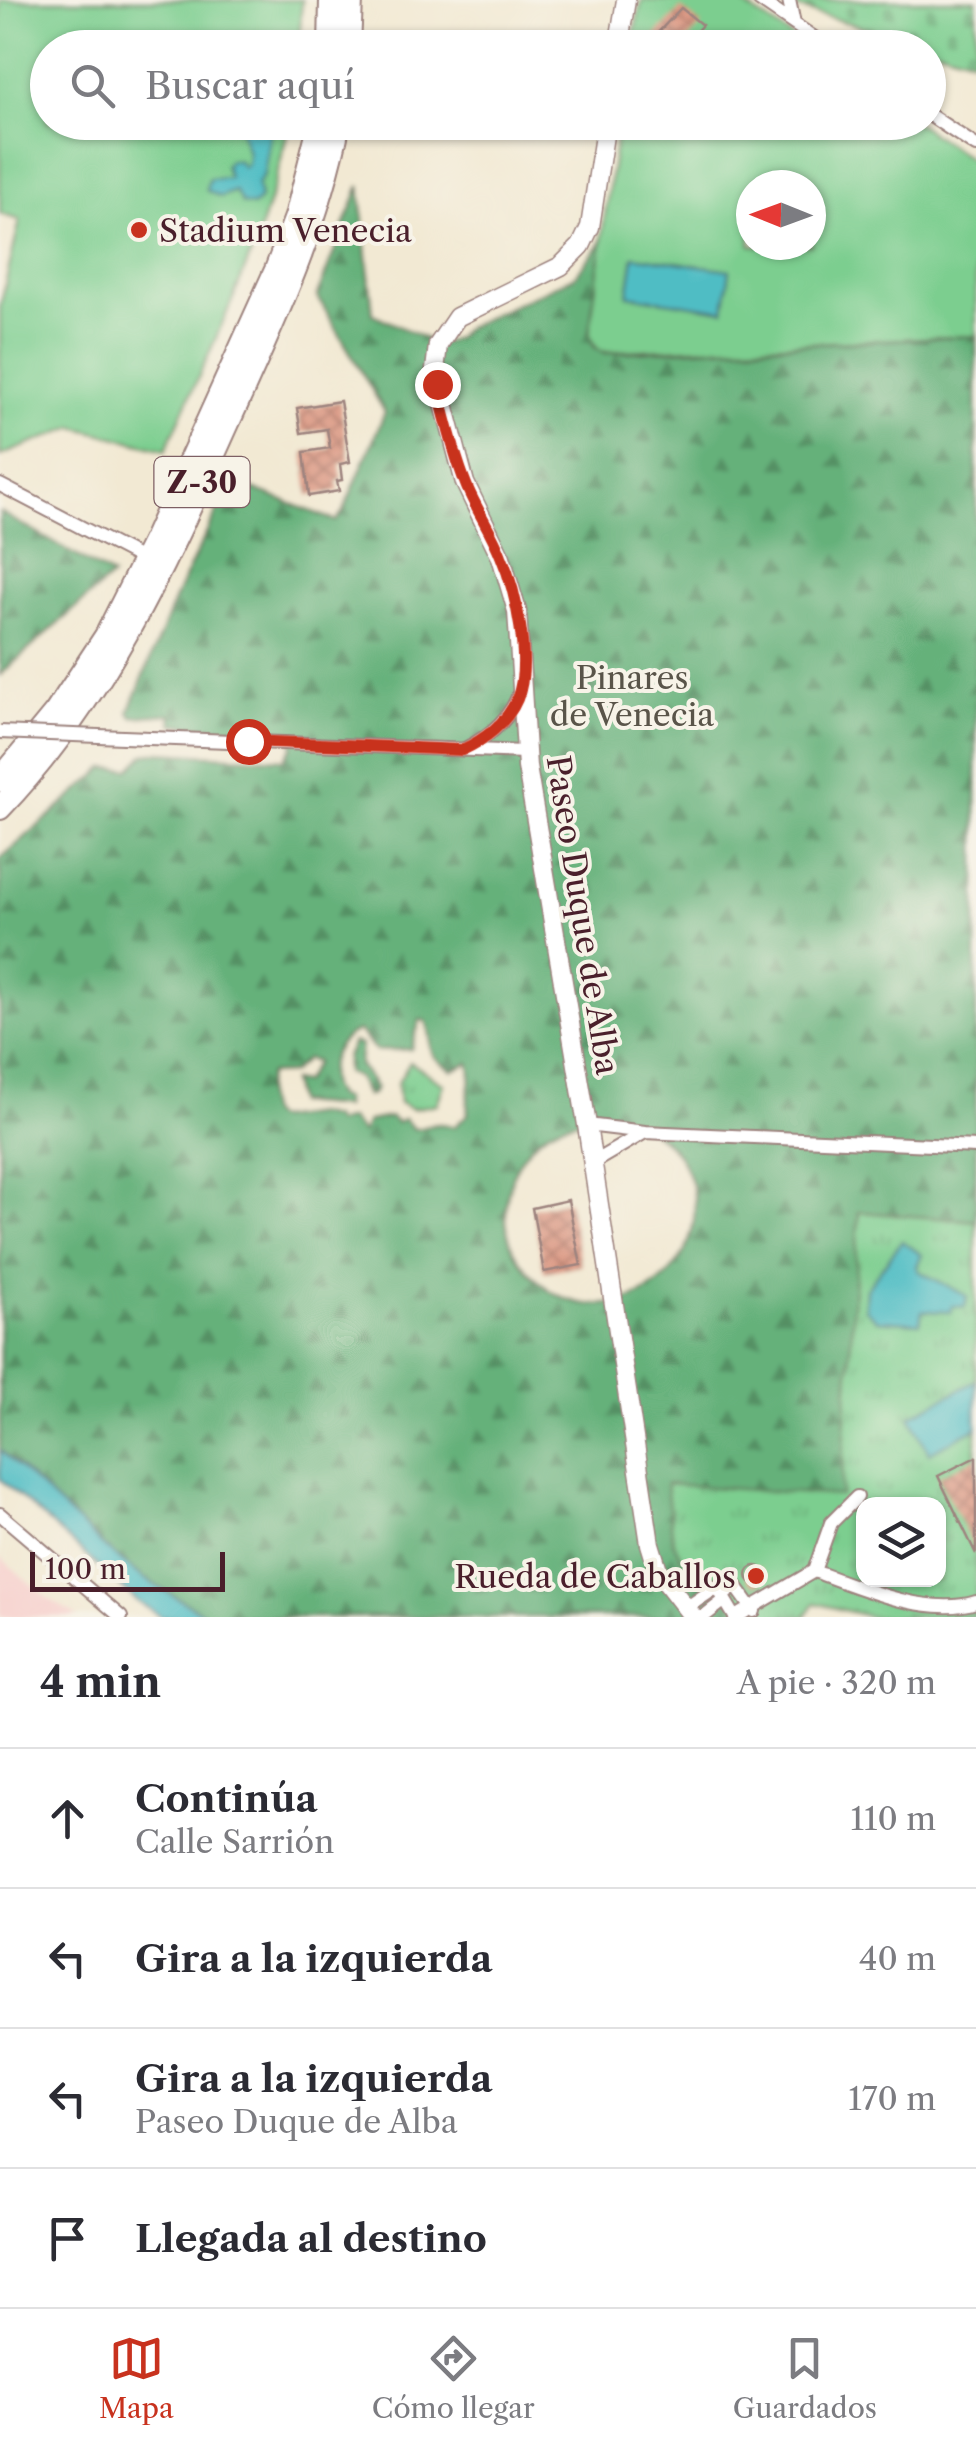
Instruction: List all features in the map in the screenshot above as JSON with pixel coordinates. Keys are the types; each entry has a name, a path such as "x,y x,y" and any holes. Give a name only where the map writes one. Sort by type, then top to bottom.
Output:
{"highway":[{"path":"330,30 331,0"},
{"path":"349,30 350,0"},
{"name":"Z-30","path":"0,808 50,752 127,638 154,561 276,270 296,216 315,140"},
{"name":"Z-30","path":"0,780 79,680 154,561 298,266 326,185 336,140"}],"street":[{"path":"621,30 626,0"},
{"path":"759,0 803,30"},
{"path":"789,0 794,24"},
{"path":"946,126 976,146"},
{"name":"Paseo Duque de Alba","path":"603,140 590,227 580,246 561,266 457,317 442,336 437,352 437,384 465,482 502,556 514,597 526,752 652,1554 659,1573 690,1612"},
{"path":"0,485 154,561"},
{"path":"462,750 482,740 504,720 522,684"},
{"path":"0,732 526,752"},
{"path":"586,1125 645,1132 976,1147"},
{"path":"592,1162 645,1132"},
{"path":"814,1571 831,1523 856,1497"},
{"path":"0,1514 121,1617"},
{"path":"703,1617 814,1571 921,1614 976,1602"},
{"path":"690,1612 716,1586 736,1603"}],"shaded area":[{"path":"0,1557 46,1597 78,1617 0,1617"}],"green space":[{"name":"Stadium Venecia","path":"0,0 302,0 300,30 30,30 30,140 285,140 253,249 166,450 74,427 0,456 0,307 20,220 0,214"},
{"path":"642,0 737,0 782,30 634,30"},
{"path":"791,0 976,0 976,60 946,51 946,30 873,30 790,6"},
{"path":"616,140 942,140 976,163 976,336 600,352 589,338 589,327"},
{"name":"Pinares de Venecia","path":"360,186 373,314 438,345 456,338 465,328 575,276 602,242 589,333 594,347 605,353 976,336 976,1221 859,1212 842,1496 673,1541 690,1575 714,1575 741,1617 210,1617 145,1579 108,1550 0,1450 0,859 105,768 130,769 145,754 160,752 284,759 293,746 289,735 173,724 171,714 133,717 129,712 178,591 232,481 336,521 343,512 385,412 317,296","holes":["420,1020 426,1021 435,1058 452,1070 469,1063 468,1114 454,1127 438,1124 414,1129 404,1119 397,1123 390,1117 367,1121 362,1133 349,1119 335,1123 332,1118 316,1114 272,1118 266,1097 269,1074 291,1073 306,1059 316,1062 303,1083 291,1081 296,1103 344,1107 344,1099 337,1097 330,1079 332,1059 342,1041 359,1031 376,1051 411,1049","592,1116 632,1122 666,1142 685,1166 694,1194 693,1223 684,1251 667,1276 641,1294 594,1305 557,1295 536,1279 519,1259 506,1224 510,1186 527,1151 560,1125"]},
{"path":"0,512 112,576 0,675"},
{"path":"353,1042 361,1045 359,1065 376,1088 372,1094 366,1095 357,1078 346,1072 346,1057"},
{"path":"410,1062 444,1084 437,1104 412,1109 399,1103 397,1084"},
{"path":"859,1212 976,1221 976,1617 871,1617 815,1603 805,1617 741,1617 714,1575 690,1575 673,1541 666,1484 841,1496"}],"water":[{"path":"244,140 269,140 264,174 257,184 260,199 253,206 242,204 235,191 220,197 206,190 209,179 229,178 225,166 229,160 239,161 242,167 247,164"},
{"path":"634,256 730,270 724,310 628,295"},
{"path":"902,1241 922,1255 919,1271 967,1296 965,1307 952,1306 951,1312 922,1311 920,1323 877,1320 865,1309 866,1289"},
{"path":"976,1381 976,1428 929,1453 910,1416"},
{"path":"0,1450 108,1550 145,1579 210,1617 162,1617 138,1602 0,1479"}],"building":[{"path":"681,8 702,25 697,30 660,30"},
{"path":"340,401 350,462 340,464 339,491 309,496 304,452 330,448 327,429 301,433 297,408"},
{"path":"568,1200 581,1265 544,1272 532,1208"},
{"path":"976,1457 976,1554 938,1476"},
{"name":"Rueda de Caballos","path":"756,1566 765,1575 756,1584 747,1575"}],"place":[{"name":"Stadium Venecia","path":"139,230"},
{"name":"Rueda de Caballos","path":"756,1576"}],"route":[{"path":"248,741 462,750 510,713 522,684 514,597 502,556 465,482 437,384"}]}
